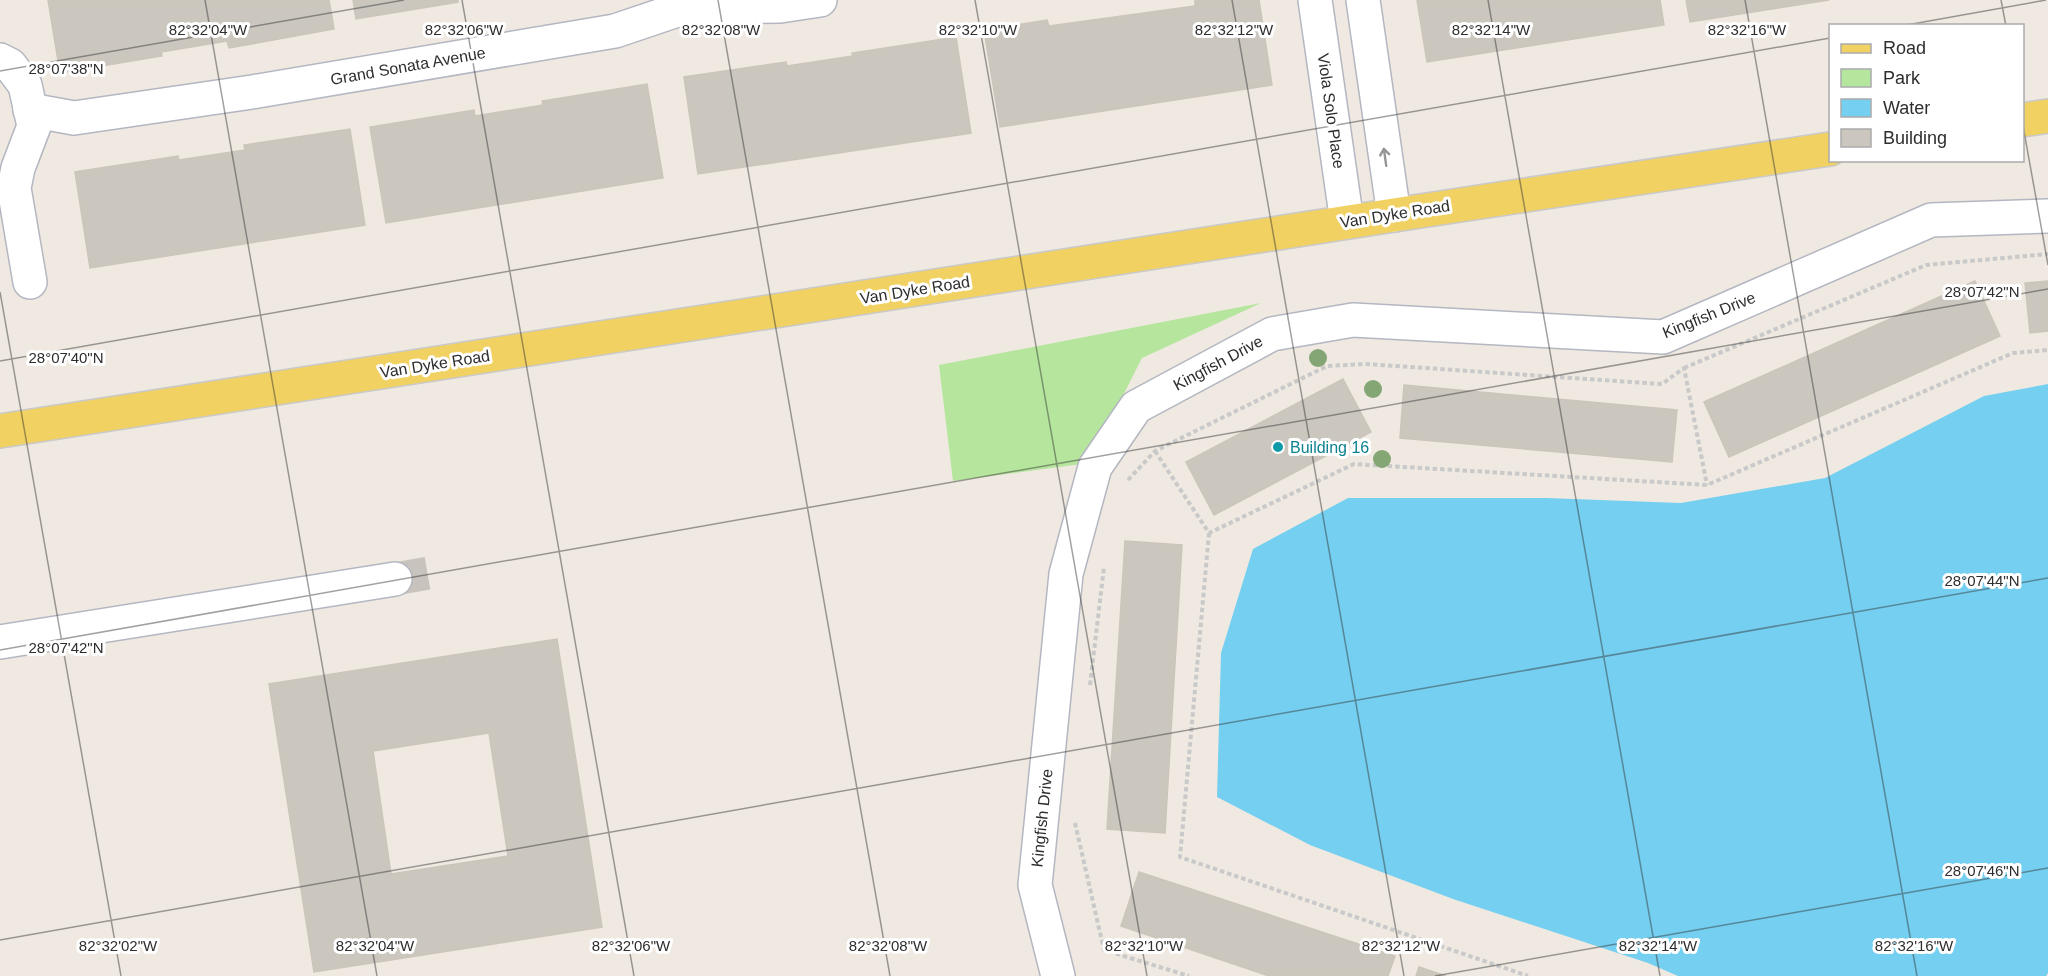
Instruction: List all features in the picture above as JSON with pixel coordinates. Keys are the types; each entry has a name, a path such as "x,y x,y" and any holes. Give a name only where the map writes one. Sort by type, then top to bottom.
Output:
{"main road":[{"path":"2024,120 2048,116"},
{"name":"Van Dyke Road","path":"0,430 620,336 1394,214 1829,149"}],"street":[{"name":"Grand Sonata Avenue","path":"30,110 74,118 252,92 615,31 682,4 780,6 820,0"},
{"path":"1363,0 1394,214"},
{"name":"Viola Solo Place","path":"1324,1 1347,222"},
{"path":"0,60 10,65 25,86 34,126 18,168 14,188 30,282"},
{"name":"Kingfish Drive","path":"1058,976 1035,885 1066,574 1095,467 1136,407 1272,334 1353,320 1663,337 1931,220 2048,216"},
{"path":"0,642 395,579"}],"path":[{"path":"1126,482 1155,451 1327,366 1365,363 1662,384 1684,368 1926,265 2048,254"},
{"path":"1209,533 1354,464 1707,485 2013,353 2048,350"},
{"path":"1684,368 1707,485"},
{"path":"1155,451 1209,533 1180,857 1528,976"},
{"path":"1089,693 1104,566"},
{"path":"1075,820 1104,950 1189,976"}],"green space":[{"path":"1261,303 1142,358 1089,463 953,481 939,365"}],"water":[{"path":"2048,384 2048,973 2046,976 1678,976 1648,963 1453,899 1310,845 1217,797 1221,653 1253,549 1348,498 1546,498 1681,503 1825,478 1984,396"}],"building":[{"path":"48,0 329,0 334,29 229,48 227,41 161,52 162,56 60,73"},
{"path":"353,0 458,0 458,2 356,19"},
{"path":"1195,0 1259,0 1272,85 1000,127 984,30 1047,20 1049,26 1195,6"},
{"path":"1417,0 1660,0 1664,25 1427,62"},
{"path":"1686,0 1829,0 1690,22"},
{"path":"956,37 971,133 698,174 684,77 786,62 787,66 853,56 852,53"},
{"path":"647,84 663,178 386,223 370,127 474,110 475,116 543,105 542,101"},
{"path":"350,129 365,225 90,268 75,172 178,156 179,160 245,150 244,145"},
{"path":"1975,281 2000,336 1729,457 1704,402"},
{"path":"2048,281 2048,331 2030,333 2025,283"},
{"name":"Building 16","path":"1343,379 1371,432 1214,515 1186,462"},
{"path":"1404,385 1677,410 1672,462 1400,438"},
{"path":"1125,541 1182,545 1165,833 1107,829"},
{"path":"557,639 602,927 314,972 269,684","holes":["489,733 508,856 391,874 373,751"]},
{"path":"1139,872 1395,956 1388,976 1269,976 1121,926"},
{"path":"1419,967 1446,976 1416,976"}],"tunnel":[{"path":"395,579 441,571"}],"place":[{"name":"Building 16","path":"1278,447"}]}
